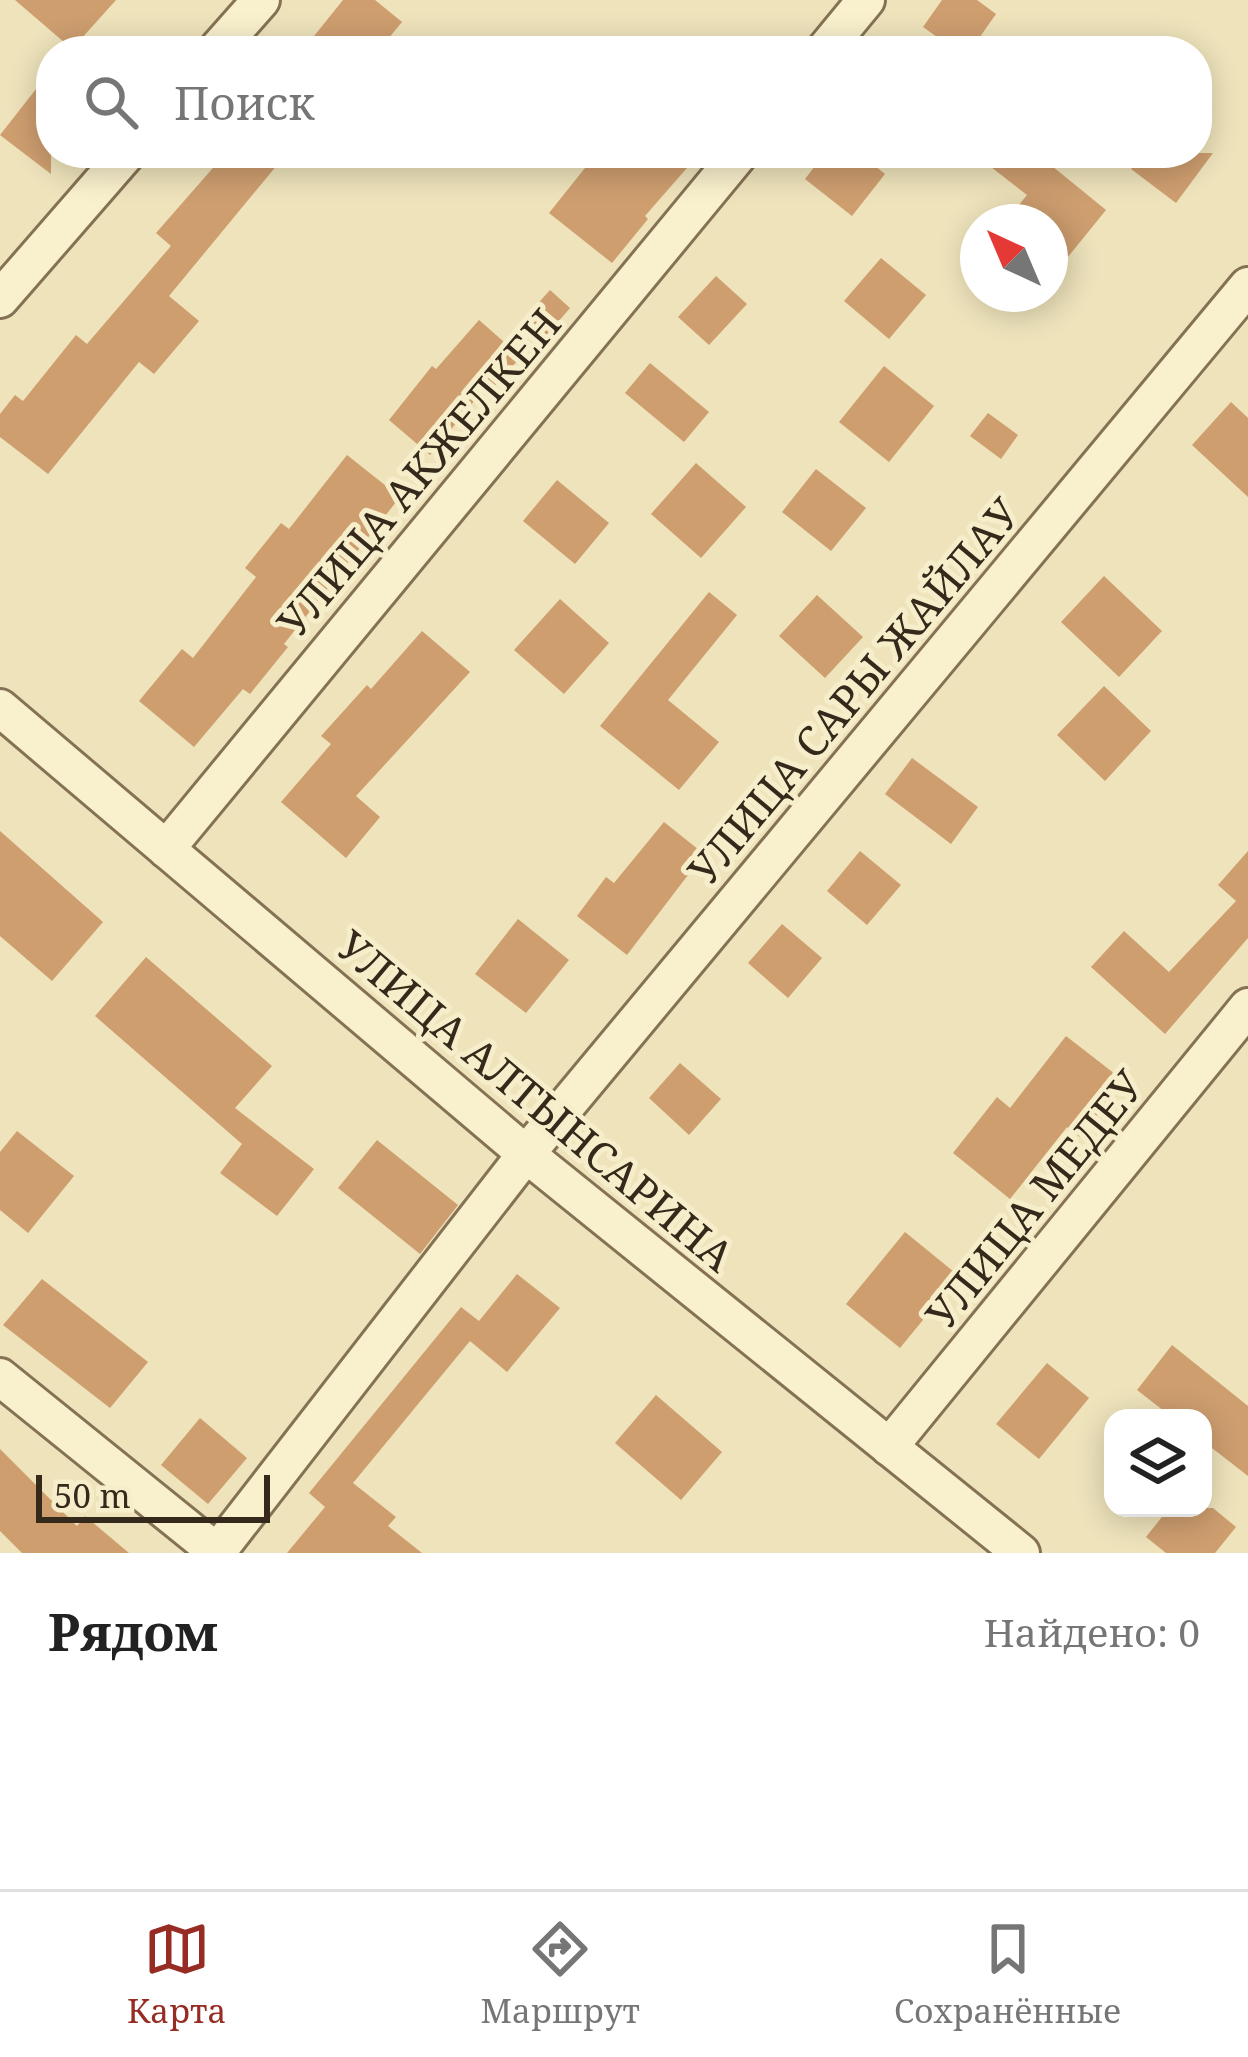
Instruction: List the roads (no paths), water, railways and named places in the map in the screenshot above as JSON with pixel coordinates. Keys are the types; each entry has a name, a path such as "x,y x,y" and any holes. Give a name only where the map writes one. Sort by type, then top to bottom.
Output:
{"street":[{"path":"229,36 261,0"},
{"path":"836,36 866,0"},
{"path":"0,299 114,168"},
{"name":"УЛИЦА АКЖЕЛКЕН","path":"166,849 728,168"},
{"name":"УЛИЦА САРЫ ЖАЙЛАУ","path":"218,1553 526,1154 1248,286"},
{"name":"УЛИЦА АЛТЫНСАРИНА","path":"0,708 526,1154 1021,1553"},
{"name":"УЛИЦА МЕДЕУ","path":"889,1447 1248,1007"},
{"path":"0,1377 218,1553"}]}
